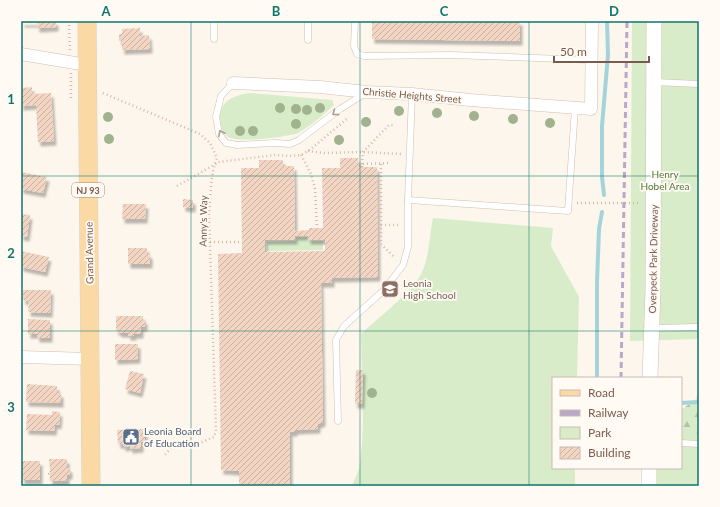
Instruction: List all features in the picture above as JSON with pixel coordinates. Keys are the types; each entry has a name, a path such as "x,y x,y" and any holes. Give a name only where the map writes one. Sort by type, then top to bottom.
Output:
{"main road":[{"name":"Grand Avenue","path":"86,21 88,65 91,486"}],"street":[{"path":"591,60 592,21"},
{"name":"Overpeck Park Driveway","path":"650,377 654,203 654,21"},
{"path":"21,54 88,65"},
{"name":"Christie Heights Street","path":"233,82 412,94 591,109 591,60"},
{"path":"21,357 90,359"},
{"path":"649,469 649,486"}],"lane":[{"path":"214,21 214,39"},
{"path":"308,21 308,40"},
{"path":"355,21 354,46 357,54 364,56 451,55 591,60"},
{"path":"233,82 221,96 216,117 219,134 226,143 237,145 275,143 290,144 299,140 340,109 368,92"},
{"path":"654,82 699,84"},
{"path":"338,421 336,340 344,326 384,290 403,265 408,247 408,200 412,94"},
{"path":"408,200 568,211 575,108"},
{"path":"651,328 699,326"},
{"path":"682,443 699,444"}],"path":[{"path":"69,21 70,48"},
{"name":"Anny's Way","path":"87,86 200,134 210,143 217,158 209,214 216,431 214,437 202,442 171,448 164,456"},
{"path":"177,186 215,164 228,160 275,154 289,156 301,155 348,118"},
{"path":"362,168 363,152 389,125 394,126"},
{"path":"307,151 324,153 363,152 410,154"},
{"path":"301,155 315,189 317,228"},
{"path":"362,164 390,163"},
{"path":"381,164 381,244 403,265"},
{"path":"569,203 654,203"},
{"path":"381,225 408,224"},
{"path":"210,242 242,242"}],"green space":[{"name":"Henry Hobel Area","path":"632,21 699,21 699,339 630,341"},
{"path":"252,93 332,100 334,105 317,120 298,133 292,135 274,138 251,139 233,139 228,137 220,124 220,114 222,108 234,97"},
{"path":"433,218 553,228 551,246 579,297 577,377 552,377 552,469 575,469 575,486 352,486 359,469 362,445 363,420 361,334 395,304 419,278 427,258"},
{"path":"296,237 307,237 307,241 323,241 323,250 267,251 267,242 296,241"},
{"path":"699,391 699,434 682,434 682,409 696,399"},
{"path":"682,434 699,434 699,486 649,486 649,469 682,469"}],"building":[{"path":"22,21 56,21 56,27 37,28 37,23 22,23"},
{"path":"372,21 520,21 520,41 372,39"},
{"path":"140,28 140,36 149,35 150,49 122,50 122,41 119,41 119,34 122,34 122,29"},
{"path":"32,87 32,94 51,93 54,141 38,142 36,105 21,106 21,88"},
{"path":"340,158 358,158 359,167 377,167 378,277 332,278 332,283 321,283 323,422 318,424 318,429 295,430 295,432 290,432 290,486 239,486 239,471 221,470 218,254 242,253 241,168 259,168 259,160 283,160 283,166 294,166 295,231 309,230 309,228 323,228 322,168 340,168","holes":["295,236 308,236 308,240 325,240 325,251 265,252 265,240 295,240"]},
{"path":"21,172 47,177 43,193 21,189"},
{"path":"183,199 193,200 193,208 183,207"},
{"path":"123,204 146,204 145,219 122,219"},
{"path":"21,214 30,215 27,237 21,236"},
{"path":"128,248 147,248 147,254 150,254 150,264 128,264"},
{"path":"21,251 49,257 45,272 21,267"},
{"path":"23,290 51,290 50,313 28,312 29,301 23,300"},
{"path":"116,316 143,316 143,320 145,320 145,327 141,327 141,334 134,334 134,336 128,336 128,333 119,333 119,331 116,331"},
{"path":"28,319 50,320 50,338 37,338 37,334 28,334"},
{"path":"115,344 138,344 138,359 115,360"},
{"path":"356,370 363,370 362,404 355,404"},
{"path":"130,371 144,374 140,393 125,389"},
{"path":"27,384 57,386 57,393 61,393 61,403 26,402"},
{"path":"52,411 60,412 59,425 55,424 54,431 26,430 27,414 52,415"},
{"name":"Leonia Board of Education","path":"145,429 145,442 141,442 141,448 130,449 130,446 123,447 123,444 118,444 117,430"},
{"path":"49,459 67,459 67,468 70,468 70,475 67,475 67,481 50,481 50,475 48,475 48,473 50,473"},
{"path":"21,461 40,461 40,480 22,480"}],"waterway":[{"path":"604,195 602,177 602,126 608,55 607,21"},
{"path":"597,377 597,282 599,229 602,212"},
{"path":"682,403 699,402"}],"railway":[{"path":"621,377 627,21"}],"place":[{"name":"Leonia High School","path":"390,289"},
{"name":"Leonia Board of Education","path":"131,437"}]}
